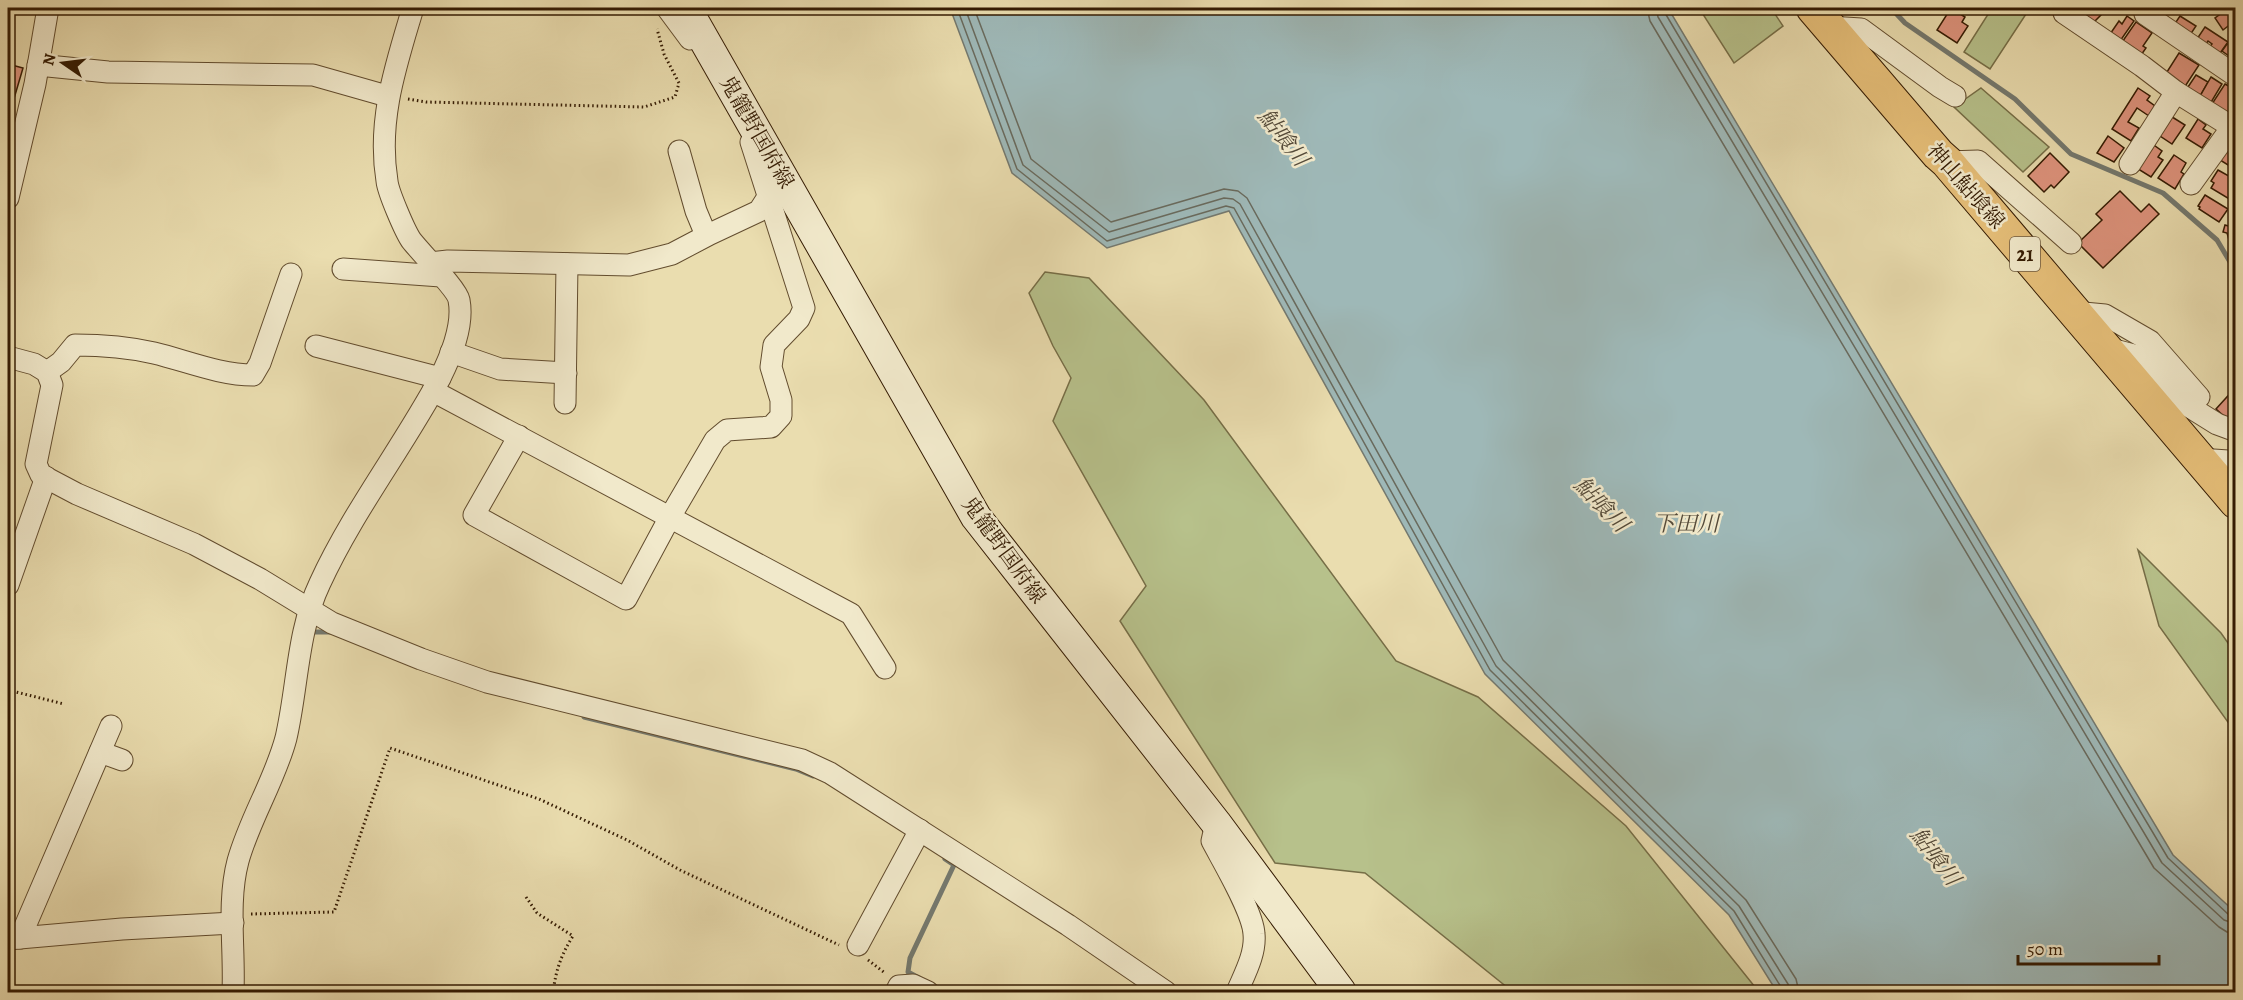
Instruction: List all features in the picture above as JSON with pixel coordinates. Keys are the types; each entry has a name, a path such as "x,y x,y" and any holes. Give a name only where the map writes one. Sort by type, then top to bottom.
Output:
{"main road":[{"name":"鬼籠野国府線","path":"687,8 976,517 1216,824 1341,993"},
{"name":"神山鮎喰線","path":"1821,17 2235,502"}],"street":[{"path":"8,198 38,65 48,8"},
{"path":"233,993 233,919 238,861 272,779 285,738 309,608 321,581 367,499 436,385 451,352 460,321 459,298 409,237 387,183 384,130 387,96 413,8"},
{"path":"519,436 474,515 626,599 715,440 727,430 771,427 781,416 781,400 771,367 774,345 799,319 804,308 755,150 735,110 737,97 720,80 667,8"},
{"path":"2063,9 2142,66 2175,93 2234,128 2191,184"},
{"path":"2145,14 2235,76"},
{"path":"1821,17 1861,29 1955,96"},
{"path":"38,65 108,72 313,75 387,96"},
{"path":"2130,164 2175,93"},
{"path":"679,151 696,211 706,235"},
{"path":"1947,162 1978,161 2071,243"},
{"path":"343,269 435,270 448,261 629,265 672,254 706,235 759,211 768,197"},
{"path":"565,403 567,264"},
{"path":"47,372 62,362 75,345 102,345 152,352 237,375 253,375 260,363 291,274"},
{"path":"2073,312 2105,315 2150,341 2199,397"},
{"path":"316,346 436,385 519,436 851,615 885,668"},
{"path":"2103,347 2141,357 2185,404 2217,424 2235,431"},
{"path":"451,352 500,369 566,373"},
{"path":"8,357 34,364 47,372 52,384 36,464 41,475 77,494 194,544 260,579 332,623 421,659 487,682 802,760 830,772 1068,925 1166,993"},
{"path":"2199,459 2228,461 2235,466"},
{"path":"8,585 46,477"},
{"path":"111,726 14,938 233,919"},
{"path":"100,752 122,760"},
{"path":"1216,824 1212,841 1246,911 1254,934 1251,957 1237,993"},
{"path":"854,949 920,830"},
{"path":"897,989 913,985 928,993"}],"path":[{"path":"387,96 426,102 644,107 675,97 679,83 664,54 656,26"},
{"path":"8,690 64,704"},
{"path":"233,919 334,912 390,748 539,799 627,840 690,874 854,949 893,979 897,989"},
{"path":"526,897 537,913 573,936 556,969 554,993"}],"green space":[{"path":"1699,8 1771,8 1783,26 1734,63"},
{"path":"1992,8 2030,8 1990,69 1964,52"},
{"path":"1981,88 2049,147 2023,172 1954,107"},
{"path":"1045,272 1089,278 1204,400 1396,661 1478,697 1626,826 1759,992 1513,992 1365,873 1275,863 1120,621 1146,586 1053,421 1071,378 1053,346 1029,293"},
{"path":"2138,550 2221,633 2235,653 2235,732 2159,626"}],"water":[{"name":"下田川","path":"950,8 1668,8 2173,855 2235,912 2235,992 1777,992 1729,915 1485,674 1229,211 1107,248 1012,173"}],"building":[{"path":"1951,8 1965,17 1962,22 1968,26 1957,43 1937,30"},
{"path":"2080,8 2106,8 2107,9 2094,22"},
{"path":"2229,8 2236,8 2236,12 2229,17 2232,23 2223,30 2215,18"},
{"path":"2127,16 2134,21 2118,44 2108,37 2119,21 2122,24"},
{"path":"2180,16 2196,26 2188,38 2172,28"},
{"path":"2136,22 2152,33 2143,46 2146,48 2139,58 2120,45"},
{"path":"2205,27 2228,42 2218,56 2208,50 2212,44 2208,41 2204,47 2195,42"},
{"path":"2227,44 2236,50 2235,63 2222,51"},
{"path":"2179,53 2199,65 2184,88 2165,75"},
{"path":"8,64 23,68 13,102 8,100"},
{"path":"2196,75 2208,82 2200,96 2186,90"},
{"path":"2211,77 2222,84 2210,104 2199,98"},
{"path":"2225,84 2236,90 2232,100 2236,102 2236,123 2210,107"},
{"path":"2138,88 2150,96 2147,100 2155,106 2149,116 2137,108 2128,122 2139,128 2131,141 2112,129"},
{"path":"2169,115 2185,125 2172,144 2157,134"},
{"path":"2198,119 2206,125 2203,129 2211,134 2202,148 2186,138"},
{"path":"2108,136 2124,148 2114,162 2097,153"},
{"path":"2151,143 2162,151 2158,157 2163,160 2151,177 2135,167"},
{"path":"2228,148 2236,152 2236,170 2220,160"},
{"path":"2050,153 2069,172 2054,188 2051,185 2044,192 2028,176"},
{"path":"2174,155 2186,163 2181,172 2184,174 2175,189 2158,178"},
{"path":"2218,170 2236,180 2233,190 2236,193 2231,200 2211,188 2214,183 2211,181"},
{"path":"2120,191 2141,212 2149,204 2159,214 2103,268 2078,243 2102,220 2096,214"},
{"path":"2205,195 2228,209 2219,222 2199,209 2198,206"},
{"path":"2225,225 2235,228 2233,235 2236,236 2236,242 2229,240 2227,233 2223,232"},
{"path":"2236,387 2236,422 2233,424 2216,409"}],"waterway":[{"path":"1891,8 1905,23 2015,99 2071,154 2163,193 2217,240 2236,272"},
{"path":"8,226 10,216"},
{"path":"311,632 331,632"},
{"path":"584,717 796,769 813,776"},
{"path":"919,978 908,972 910,958 954,865 945,859"},
{"path":"932,986 944,992"}],"water label":[{"name":"鮎喰川","path":"1284,137"},
{"name":"鮎喰川","path":"1602,504"},
{"name":"鮎喰川","path":"1936,856"}]}
